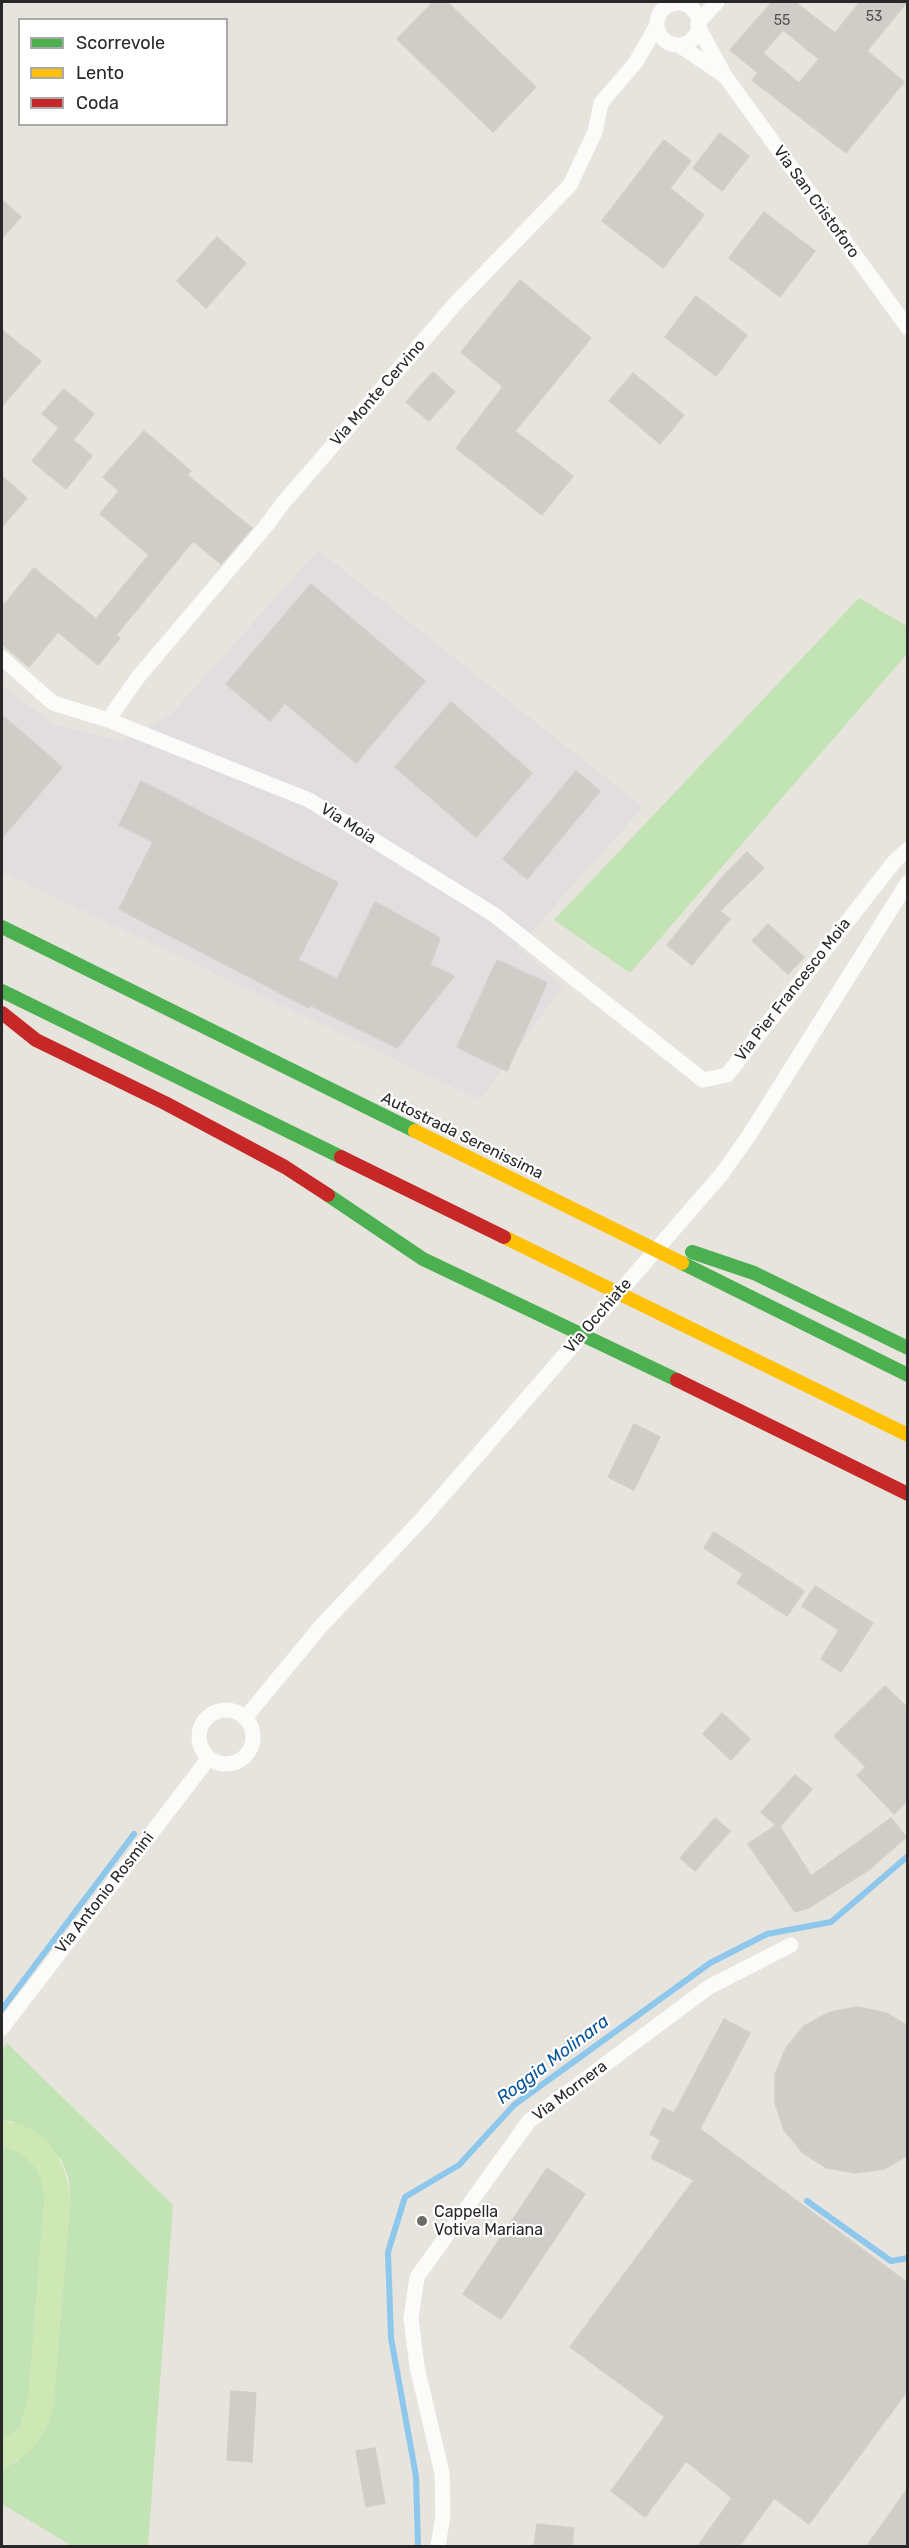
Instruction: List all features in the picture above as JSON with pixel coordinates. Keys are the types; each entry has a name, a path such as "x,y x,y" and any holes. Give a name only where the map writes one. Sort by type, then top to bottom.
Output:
{"highway":[{"name":"Autostrada Serenissima","path":"2,927 908,1375"},
{"path":"2,991 908,1435"},
{"path":"2,1013 36,1040 165,1102 285,1167 423,1259 729,1405 908,1494"},
{"path":"594,1220 754,1273 908,1348"}],"street":[{"path":"652,2 661,37 676,45 692,40 698,24 717,2"},
{"path":"657,21 665,7 683,2 693,10 698,24"},
{"name":"Via Monte Cervino","path":"108,720 139,676 266,526 283,502 455,304 570,185 595,132 601,103 636,62 657,21"},
{"name":"Via San Cristoforo","path":"698,24 724,76 908,328"},
{"name":"Via Monte Cervino","path":"636,62 676,45"},
{"name":"Via San Cristoforo","path":"676,45 724,76"},
{"name":"Via Moia","path":"2,658 53,703 108,720 309,800 492,914 664,1048"},
{"name":"Via Pier Francesco Moia","path":"664,1048 688,1071 703,1080 727,1075 894,862 908,849"},
{"name":"Via Occhiate","path":"245,1718 322,1625 423,1518 721,1175 748,1137 908,882"},
{"path":"226,1709 245,1718 250,1725 253,1742 243,1758 226,1764 209,1758 199,1744 198,1735 204,1719 226,1709"},
{"name":"Via Antonio Rosmini","path":"2,2028 209,1758"},
{"name":"Via Mornera","path":"438,2547 442,2516 442,2473 417,2367 411,2318 417,2277 530,2121 709,1987 791,1945"}],"shaded area":[{"path":"318,550 643,807 518,947 563,986 480,1100 2,872 2,685 53,724 121,741 171,714"}],"green space":[{"path":"859,598 907,626 907,654 630,973 554,920"},
{"path":"7,2043 173,2205 148,2546 72,2546 2,2504 2,2468 17,2462 53,2408 70,2200 69,2179 61,2159 12,2121 2,2121 2,2050"},
{"path":"2,2121 30,2129 51,2147 64,2171 70,2200 53,2408 46,2428 35,2445 21,2458 2,2468 2,2442 19,2427 28,2403 45,2194 40,2176 31,2162 19,2152 2,2146"},
{"path":"2,2146 19,2152 31,2162 40,2176 45,2194 28,2403 19,2427 2,2442"}],"building":[{"path":"433,2 447,2 536,87 493,132 397,39"},
{"path":"772,2 795,2 835,33 860,2 907,2 867,51 904,82 846,153 752,80 758,73 730,50","holes":["783,30 819,59 799,83 763,53"]},
{"path":"720,133 749,156 722,191 693,168"},
{"path":"664,140 691,161 670,188 704,215 663,268 602,221"},
{"path":"2,200 21,217 2,238"},
{"path":"764,212 815,251 780,297 729,258"},
{"path":"217,237 246,263 206,308 177,281"},
{"path":"520,280 591,338 515,431 573,476 542,515 456,448 503,387 461,352"},
{"path":"696,296 747,335 716,376 665,337"},
{"path":"2,330 41,361 2,406"},
{"path":"433,372 455,392 429,421 406,402"},
{"path":"633,373 684,415 660,444 609,401"},
{"path":"64,389 94,414 73,440 92,456 66,489 32,461 59,428 42,414"},
{"path":"144,431 191,471 187,475 252,528 221,564 193,541 116,635 120,638 98,665 58,632 29,667 2,644 2,607 34,568 96,619 149,555 100,514 119,491 103,477"},
{"path":"2,476 27,498 2,527"},
{"path":"311,584 425,681 356,763 285,703 270,721 226,684"},
{"path":"451,702 532,773 476,837 395,767"},
{"path":"2,715 62,767 2,838"},
{"path":"576,771 600,791 527,879 503,859"},
{"path":"141,781 338,883 298,960 337,979 375,902 440,938 430,965 454,976 397,1048 310,1005 309,1008 119,909 153,842 119,825"},
{"path":"747,852 764,868 720,911 730,919 692,965 667,945 726,873"},
{"path":"768,924 804,957 788,974 752,941"},
{"path":"497,960 547,983 507,1071 457,1047"},
{"path":"634,1424 660,1437 634,1490 608,1477"},
{"path":"714,1532 804,1591 787,1616 737,1583 743,1574 704,1548"},
{"path":"815,1586 873,1623 841,1672 821,1659 839,1630 802,1606"},
{"path":"885,1686 908,1708 908,1800 894,1814 857,1775 866,1767 834,1736"},
{"path":"722,1713 750,1739 731,1760 703,1734"},
{"path":"795,1775 812,1789 780,1827 811,1876 891,1818 906,1837 870,1869 808,1908 795,1912 748,1844 776,1825 761,1812"},
{"path":"715,1818 730,1831 695,1871 680,1858"},
{"path":"858,2007 886,2013 908,2026 908,2155 884,2169 855,2173 827,2168 803,2153 784,2130 775,2103 775,2074 786,2048 804,2026 830,2012"},
{"path":"724,2019 750,2033 700,2129 908,2283 908,2390 809,2524 774,2498 739,2547 697,2547 732,2498 686,2461 645,2517 611,2491 665,2417 570,2347 694,2180 651,2158 661,2140 650,2134 663,2108 674,2113"},
{"path":"547,2168 585,2194 501,2319 463,2294"},
{"path":"231,2391 256,2393 252,2462 227,2460"},
{"path":"375,2448 385,2503 366,2507 356,2451"},
{"path":"908,2488 908,2547 866,2547"},
{"path":"537,2524 574,2528 572,2547 534,2547"}],"waterway":[{"path":"2,2009 134,1834"},
{"name":"Roggia Molinara","path":"418,2546 416,2476 391,2338 388,2252 405,2197 459,2165 514,2105 710,1963 767,1934 831,1922 908,1856"},
{"path":"807,2201 891,2261 908,2258"}],"traffic: fast":[{"path":"2,927 415,1131"},
{"path":"2,991 341,1157"},
{"path":"328,1195 423,1259 677,1380"},
{"path":"692,1252 754,1273 908,1348"},
{"path":"682,1263 908,1375"}],"traffic: slow":[{"path":"415,1131 682,1263"},
{"path":"504,1237 908,1435"}],"traffic: jam":[{"path":"2,1013 36,1040 165,1103 285,1167 328,1195"},
{"path":"341,1157 504,1237"},
{"path":"677,1380 908,1494"}],"place":[{"name":"Cappella Votiva Mariana","path":"422,2221"}]}
